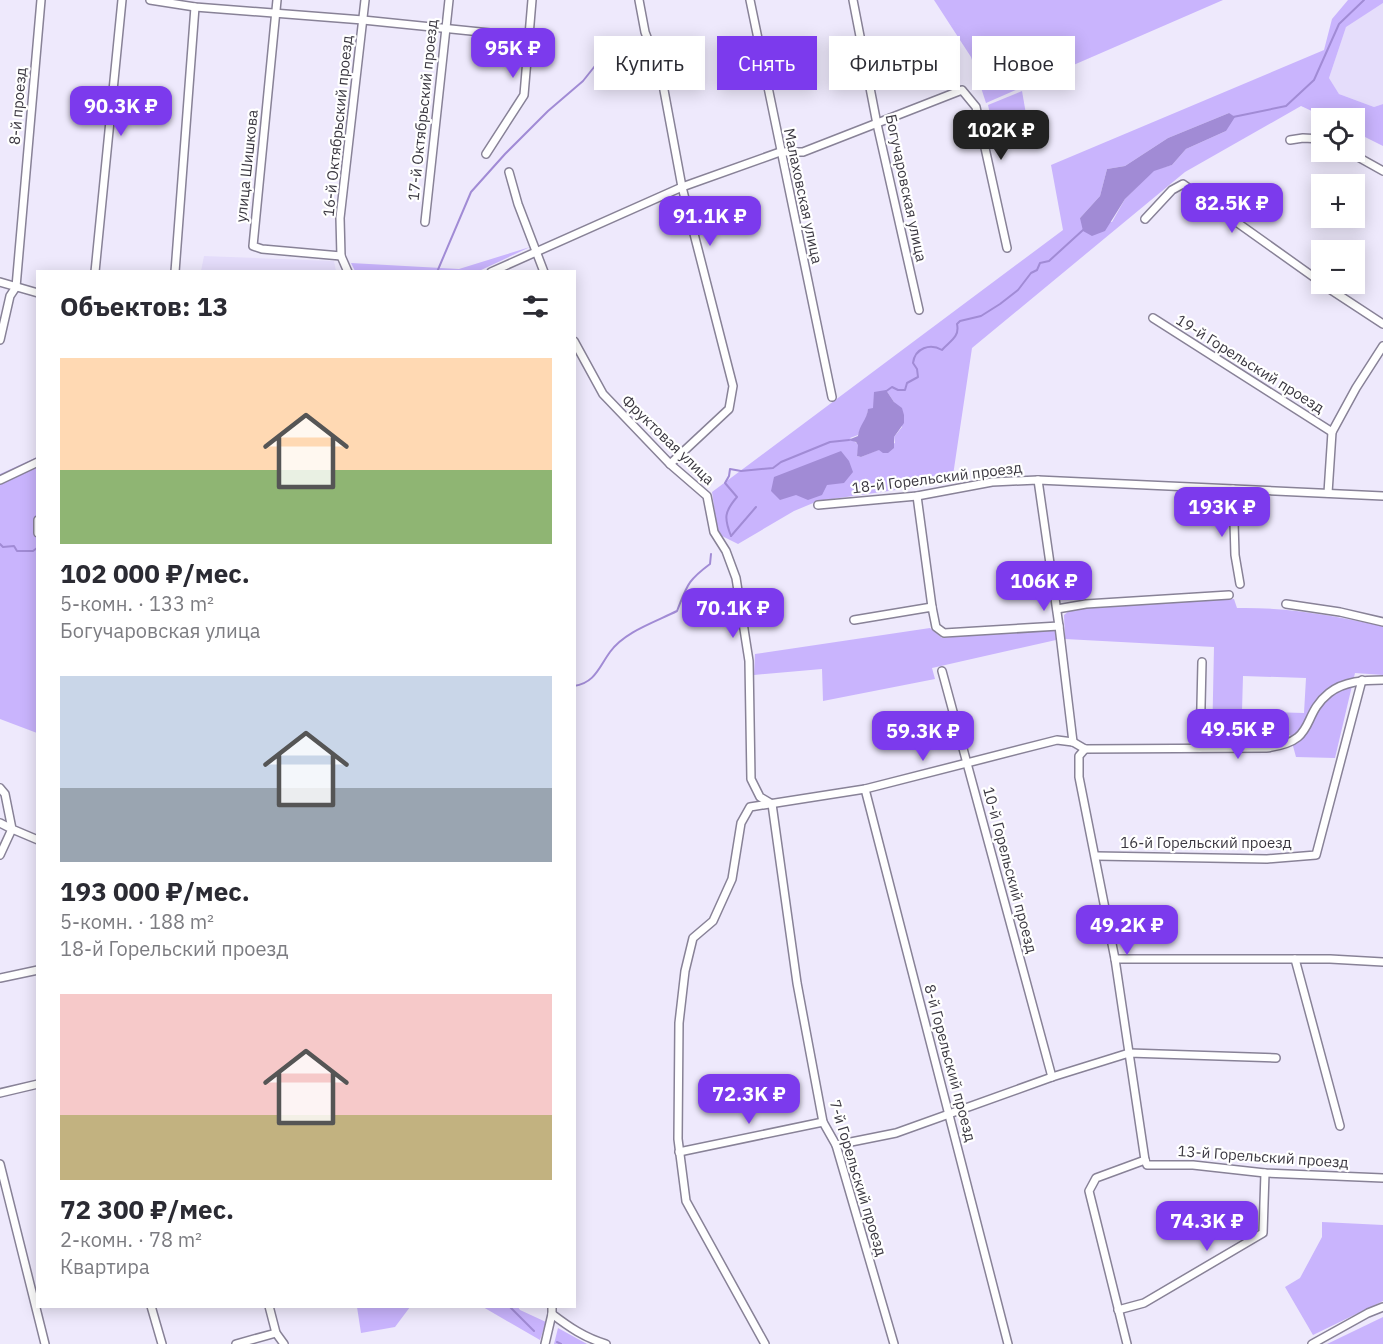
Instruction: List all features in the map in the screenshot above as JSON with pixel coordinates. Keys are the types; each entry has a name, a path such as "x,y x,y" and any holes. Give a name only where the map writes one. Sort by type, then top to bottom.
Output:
{"street":[{"name":"8-й проезд","path":"0,340 10,296 16,287 41,0"},
{"path":"95,270 122,0"},
{"path":"150,0 195,7 363,20 529,37"},
{"name":"улица Шишкова","path":"277,0 253,246 262,249 341,256"},
{"name":"16-й Октябрьский проезд","path":"341,256 340,218 365,0"},
{"name":"17-й Октябрьский проезд","path":"425,222 449,0"},
{"path":"486,154 524,95 532,0"},
{"path":"639,0 645,32 661,74 682,187 733,386 729,409 670,464"},
{"name":"Малаховская улица","path":"750,0 832,397"},
{"name":"Богучаровская улица","path":"853,0 877,124 919,310"},
{"path":"175,270 195,7"},
{"path":"495,270 682,187 780,152 803,152 962,90 976,107 1006,248"},
{"path":"1290,140 1311,138"},
{"path":"1365,161 1383,171"},
{"path":"509,172 518,204 543,270"},
{"path":"1145,219 1172,190 1183,184 1311,275"},
{"path":"341,256 347,270"},
{"path":"0,282 36,292"},
{"path":"1338,294 1383,324"},
{"name":"19-й Горельский проезд","path":"1153,318 1332,432"},
{"name":"Фруктовая улица","path":"576,345 603,394 670,464 708,496 714,531 726,551 736,578 750,661 751,779 760,797 772,804"},
{"path":"1328,493 1332,432 1356,388 1383,346"},
{"path":"0,480 36,463"},
{"path":"1038,480 1073,742"},
{"name":"18-й Горельский проезд","path":"818,505 916,495 992,482 1038,480 1383,496"},
{"path":"1233,489 1235,555 1240,584"},
{"path":"916,495 936,627 944,633 1059,626"},
{"path":"1056,609 1086,604 1228,595"},
{"path":"1286,604 1340,612 1383,622"},
{"path":"854,620 932,607"},
{"path":"1200,748 1202,662"},
{"name":"10-й Горельский проезд","path":"942,671 1052,1077"},
{"path":"765,1344 686,1201 679,1152 679,1023 685,971 693,938 713,921 732,879 741,823 750,807 865,789 1057,740 1073,742 1085,749 1282,746 1296,739 1305,730 1328,693 1340,686 1362,680 1383,680"},
{"name":"16-й Горельский проезд","path":"1096,856 1267,859 1316,855 1362,680"},
{"path":"1085,749 1079,756 1079,777 1115,959 1145,1160 1095,1178 1089,1191 1127,1344"},
{"path":"0,788 5,795 12,829 0,855"},
{"name":"8-й Горельский проезд","path":"865,789 1008,1344"},
{"name":"7-й Горельский проезд","path":"772,804 797,983 823,1122 836,1145 894,1344"},
{"path":"0,823 36,839"},
{"path":"1115,959 1295,959 1383,962"},
{"path":"1295,959 1340,1126"},
{"path":"0,978 36,970"},
{"path":"836,1145 896,1133 1052,1077 1129,1053 1276,1058"},
{"path":"0,1093 36,1084"},
{"path":"679,1152 823,1122"},
{"name":"13-й Горельский проезд","path":"1145,1160 1147,1165 1193,1165 1265,1173 1383,1178"},
{"path":"0,1164 45,1344"},
{"path":"1118,1310 1144,1303 1263,1233 1265,1173"},
{"path":"1312,1344 1383,1307"},
{"path":"152,1308 162,1344"},
{"path":"270,1308 276,1333 284,1344"},
{"path":"545,1344 552,1310"},
{"path":"552,1310 574,1330 594,1341 606,1344"},
{"path":"236,1344 276,1333"}],"shaded area":[{"path":"934,0 1223,0 1075,64 1075,36 972,36 972,60 960,40 960,36 957,36"},
{"path":"1348,0 1383,0 1383,3 1346,27 1329,78 1339,94 1374,107 1383,104 1383,146 1365,137 1365,108 1311,108 1311,111 1301,106 1185,172 972,348 952,482 818,501 794,511 738,544 722,536 717,528 712,492 1063,230 1051,165 1324,50 1332,19","holes":["1229,113 1226,131 1186,149 1172,165 1154,170 1125,199 1112,222 1080,218 1100,196 1107,169 1125,166 1168,138","886,390 894,402 902,427 894,437 895,443 861,457 857,456 859,445 850,438 858,435 868,410 873,409"]},
{"path":"1383,3 1383,104 1374,107 1339,94 1329,78 1346,26"},
{"path":"982,90 1016,90 986,103"},
{"path":"1022,91 1026,114 993,127 988,105"},
{"path":"1229,113 1235,117 1226,131 1186,149 1172,165 1154,171 1125,199 1105,231 1092,236 1083,231 1080,218 1100,196 1107,169 1125,166 1168,138"},
{"path":"530,247 481,270 354,270 351,263 459,269"},
{"path":"204,256 334,261 336,270 201,270"},
{"path":"886,390 894,402 902,408 904,415 904,423 894,437 894,448 888,453 879,450 861,457 857,456 858,445 848,440 858,436 868,409 873,408 874,392"},
{"path":"841,451 849,461 853,472 844,483 827,485 822,495 808,500 796,495 780,500 771,491 774,477"},
{"path":"36,457 36,733 0,719 0,474"},
{"path":"1234,599 1237,608 1293,611 1383,626 1383,675 1355,673 1335,758 1296,757 1290,735 1259,742 1212,743 1214,647 1065,639 1064,615 1069,611 1086,607","holes":["1243,676 1306,678 1304,713 1242,711"]},
{"path":"930,628 942,638 1010,631 1056,630 1056,640 932,668 935,679 823,701 822,669 754,675 755,654"},
{"path":"1322,1222 1383,1225 1383,1301 1313,1335 1285,1287 1300,1278 1322,1237"},
{"path":"357,1308 409,1308 395,1327 361,1333"},
{"path":"485,1308 519,1308 546,1322 540,1340"},
{"path":"1383,1317 1383,1344 1327,1344"},
{"path":"558,1328 587,1344 554,1344"}],"waterway":[{"path":"1233,117 1286,106 1314,80 1339,24 1364,0"},
{"path":"438,270 471,192 505,154 548,111 583,81 594,67"},
{"path":"885,392 892,387 905,390 907,383 918,377 913,363 920,350 928,347 942,350 956,336 957,324 960,321 981,316 1000,304 1018,290 1031,273 1037,270 1040,263 1049,261 1083,230"},
{"path":"731,536 726,515 737,497 725,483 730,469 741,471 773,468 781,462 830,442 849,440"},
{"path":"731,536 756,507"},
{"path":"0,544 3,547 14,546 17,551 33,551 36,549"},
{"path":"576,685 592,678 610,652 623,639 677,611 689,584 710,564 711,554"},
{"path":"511,1308 534,1331"},
{"path":"557,1342 561,1344"}]}
